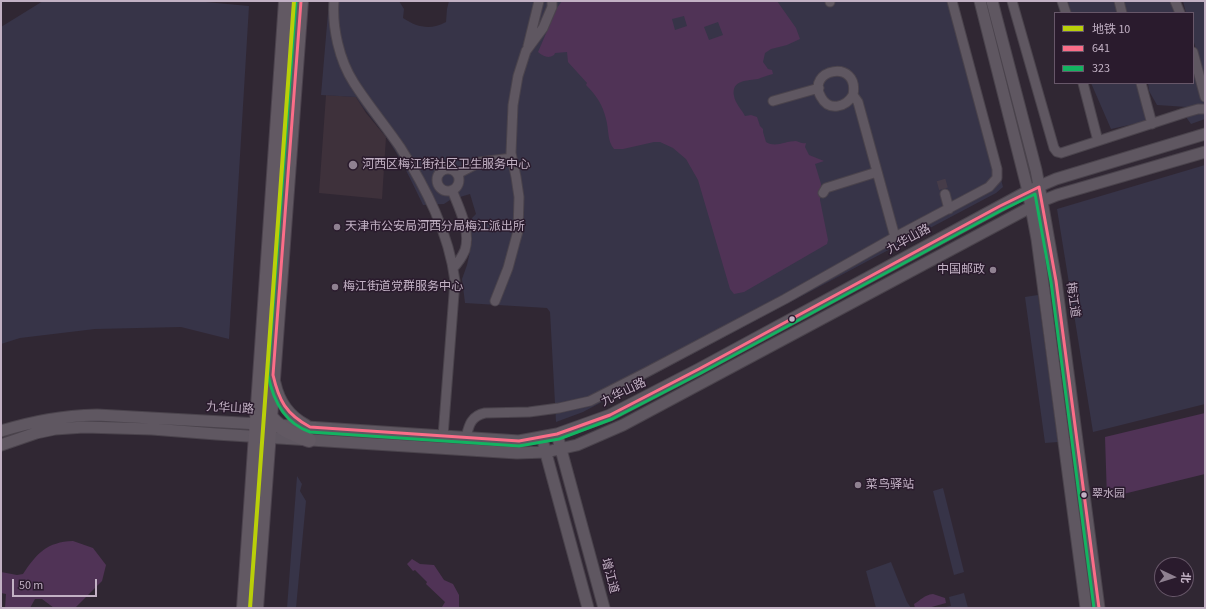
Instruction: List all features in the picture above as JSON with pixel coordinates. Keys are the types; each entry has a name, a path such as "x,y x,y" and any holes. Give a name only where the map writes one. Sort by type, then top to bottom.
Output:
{"main road":[{"path":"256,608 266,427 259,377 286,1"},
{"path":"244,608 273,375 301,1"},
{"path":"266,427 286,431 310,433"}],"street":[{"path":"334,1 333,11 339,50 353,81 401,149 434,208 453,268 455,281 443,436"},
{"path":"495,301 508,268 518,231 518,198 512,158 511,130 513,105 518,76 539,1"},
{"path":"526,51 543,28 552,7 552,1"},
{"path":"466,438 471,421 478,414 529,412 559,408 590,401 778,302 989,187 997,178 997,173 952,1"},
{"path":"980,1 1031,207 1042,277 1086,608"},
{"name":"梅江道","path":"992,1 1036,170 1042,201 1057,289 1099,608"},
{"path":"1013,1 1054,148 1057,152 1061,153 1198,109 1205,109"},
{"path":"1062,1 1066,12"},
{"path":"1119,1 1122,12"},
{"path":"1175,1 1180,12"},
{"path":"1194,56 1205,97"},
{"path":"836,71 841,72 851,78 854,89 853,95 846,104 840,106 834,106 824,101 820,96 819,88 821,79 825,75 836,71"},
{"path":"1083,84 1098,141"},
{"path":"1141,84 1152,124"},
{"path":"773,101 819,88"},
{"path":"853,95 858,102 895,237"},
{"name":"九华山路","path":"310,433 443,436 518,441 557,434 610,415 1039,186 1205,134"},
{"path":"273,375 279,396 286,411 299,421 310,433 502,452 546,452 577,445 623,425 1042,201 1057,195 1205,152"},
{"path":"457,174 480,162 512,158"},
{"path":"448,169 457,174 459,183 452,190 446,190 439,185 438,178 441,172 448,169"},
{"path":"823,193 826,188 877,172"},
{"path":"425,192 439,185"},
{"path":"452,190 464,222 466,242 461,258 453,268"},
{"path":"945,194 949,209"},
{"name":"九华山路","path":"1,431 44,420 69,416 119,416 266,427"},
{"path":"1,445 36,433 84,427 152,429 266,427"},
{"name":"增江道","path":"557,434 604,608"},
{"path":"542,437 588,608"}],"shaded area":[{"path":"43,1 195,1 249,6 229,339 181,327 95,329 20,338 1,344 1,27"},
{"path":"329,1 399,1 404,9 403,18 419,26 430,27 446,22 449,1 955,1 1003,187 996,193 583,412 556,422 550,312 547,308 465,303 462,279 472,242 470,220 476,214 470,194 450,200 444,204 423,205 397,153 356,97 321,95"},
{"path":"562,1 777,1 796,28 800,39 787,45 771,49 765,53 763,62 768,69 772,70 773,74 758,79 741,82 735,86 734,96 737,104 745,116 751,115 757,117 760,126 763,129 766,142 770,144 792,141 806,143 805,147 809,155 824,161 815,164 821,184 820,200 828,240 827,244 744,292 734,294 730,289 698,180 686,159 673,148 660,142 623,149 614,149 609,139 605,114 601,105 596,96 586,85 587,83 568,62 567,52 555,53 554,55 548,57 538,52 557,8","holes":["684,16 687,26 675,30 672,19","718,22 723,35 709,40 704,27"]},
{"path":"1068,1 1117,1 1120,12 1071,12"},
{"path":"1122,1 1178,1 1182,12 1126,12"},
{"path":"1183,1 1205,1 1205,81 1194,42 1194,12 1186,12"},
{"path":"1194,50 1205,86 1205,119 1191,124 1186,117 1187,107 1157,105 1149,91 1148,84 1194,84"},
{"path":"1091,84 1137,84 1147,121 1111,129"},
{"name":"河西区梅江街社区卫生服务中心","path":"326,95 356,97 366,113 386,137 382,199 319,193"},
{"path":"1205,165 1205,404 1093,432 1057,209"},
{"path":"1038,295 1058,442 1045,443 1025,297"},
{"path":"1205,413 1205,474 1107,498 1105,437"},
{"path":"297,476 302,484 300,491 306,501 296,608 287,608"},
{"path":"943,488 964,572 954,575 933,491"},
{"path":"73,541 93,548 106,565 102,581 75,608 54,608 42,599 35,599 30,608 5,608 6,594 1,593 1,572 17,575 23,574 33,560 49,546"},
{"path":"412,559 420,564 434,565 444,580 453,584 459,595 459,608 442,607 445,602 426,584 427,582 415,570 413,571 407,564"},
{"path":"891,562 907,602 911,608 876,608 866,571"},
{"path":"964,593 968,608 940,608 951,606 949,597"},
{"path":"933,594 945,598 946,603 928,608 915,608 914,604"}],"tunnel":[{"path":"941,180 945,194"}],"metro line":[{"name":"10","path":"250,608 294,1"}],"transit line":[{"name":"323","path":"296,1 268,375 273,393 281,410 293,423 310,432 519,446 559,439 612,419 701,373 1002,210 1035,194 1051,282 1094,608"},
{"name":"641","path":"301,1 273,375 281,399 289,412 295,417 310,427 519,441 557,434 610,415 699,369 1000,206 1039,187 1056,281 1099,608"}],"place":[{"name":"河西区梅江街社区卫生服务中心","path":"353,165"},
{"name":"天津市公安局河西分局梅江派出所","path":"337,227"},
{"name":"中国邮政","path":"993,270"},
{"name":"梅江街道党群服务中心","path":"335,287"},
{"name":"菜鸟驿站","path":"858,485"},
{"name":"翠水园","path":"1084,495"}]}
